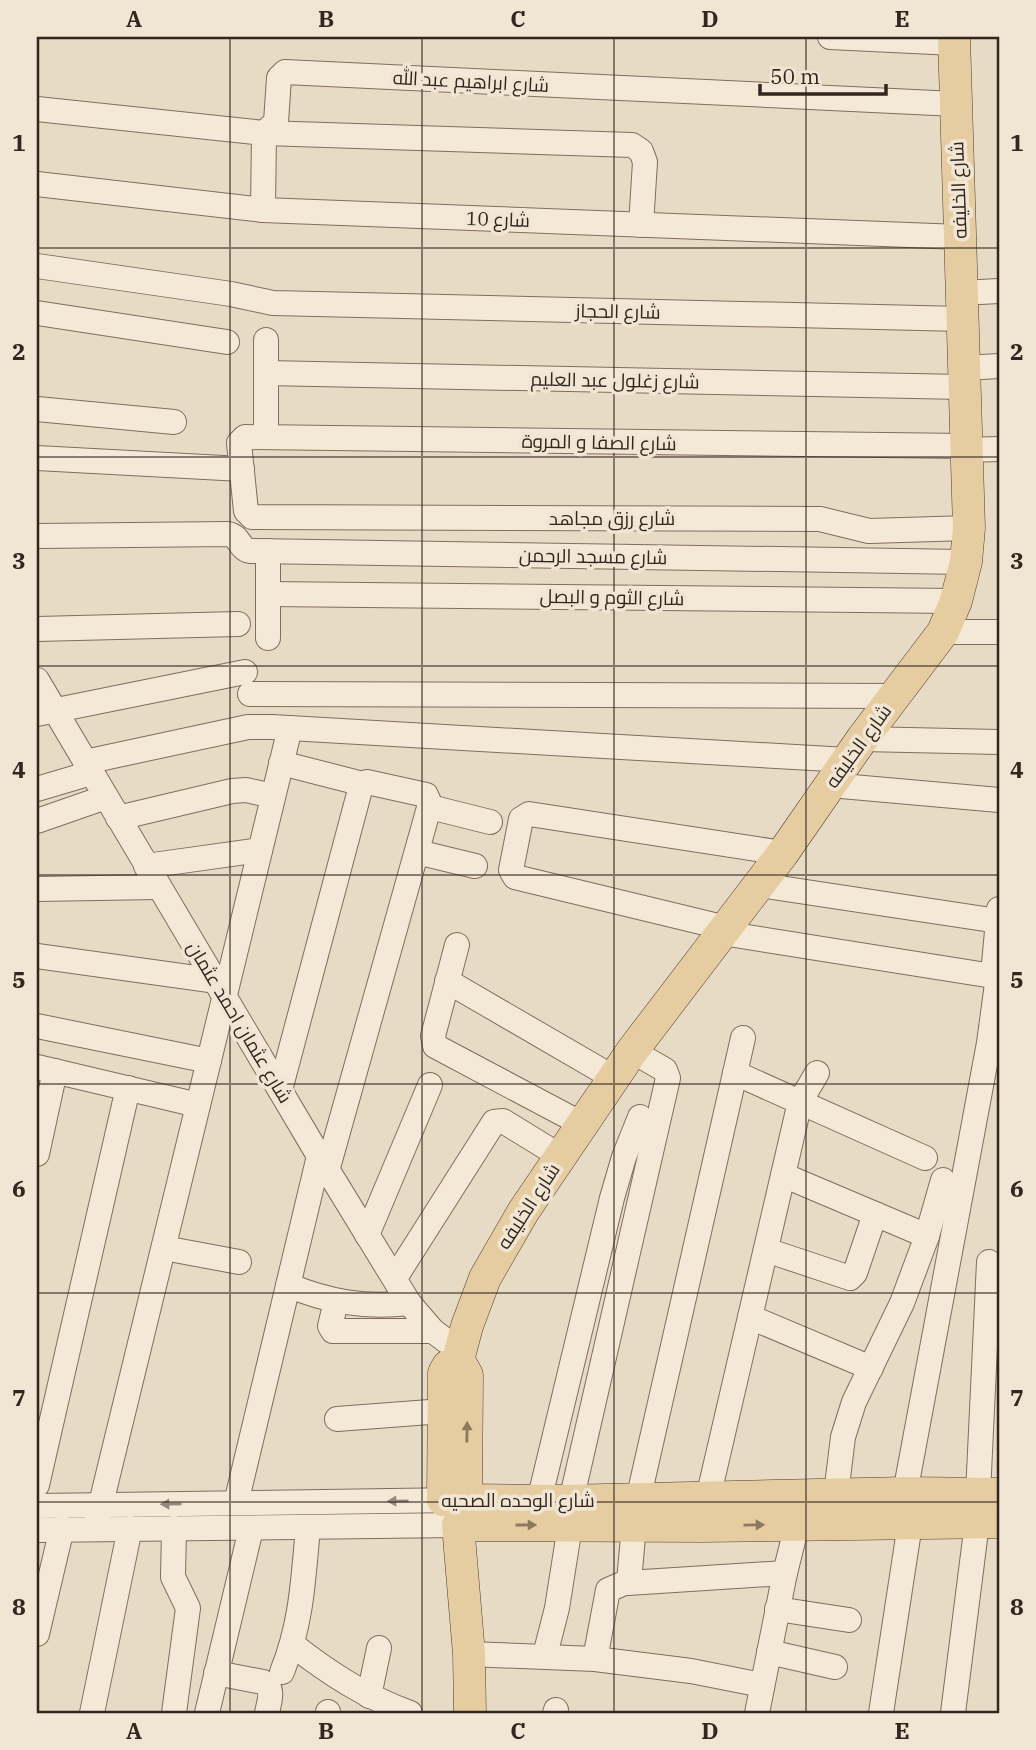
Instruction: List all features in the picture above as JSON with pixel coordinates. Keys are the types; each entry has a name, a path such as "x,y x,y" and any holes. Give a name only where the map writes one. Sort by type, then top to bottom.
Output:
{"main road":[{"name":"شارع الخليفه","path":"456,1508 443,1411 444,1373 458,1358 475,1302 496,1255 632,1051 783,853 846,762 943,632 956,601 966,562 969,527 954,40"},
{"path":"458,1358 467,1375 456,1508 469,1654 470,1713"},
{"name":"شارع الوحده الصحيه","path":"456,1508 636,1513 988,1508"},
{"name":"شارع الوحده الصحيه","path":"705,1512 797,1525 834,1510"}],"street":[{"path":"830,37 954,40"},
{"name":"شارع ابراهيم عبد الله","path":"264,133 276,122 279,78 285,72 956,104"},
{"path":"37,109 264,133 632,145 641,151 645,162 641,225"},
{"path":"263,210 264,133"},
{"name":"شارع 10","path":"37,184 263,210 960,237"},
{"name":"شارع الحجاز","path":"37,266 231,294 273,303 962,306 999,291"},
{"path":"37,313 227,342"},
{"path":"265,437 267,340"},
{"name":"شارع زغلول عبد العليم","path":"266,373 964,377 999,366"},
{"path":"37,409 174,422"},
{"name":"شارع الصفا و المروة","path":"240,457 241,439 245,437 999,449"},
{"path":"37,458 240,457"},
{"name":"شارع رزق مجاهد","path":"240,457 246,511 254,517 820,519 869,531 969,527"},
{"name":"شارع مسجد الرحمن","path":"37,536 228,534 235,536 247,551 966,562"},
{"path":"268,551 268,638"},
{"name":"شارع الثوم و البصل","path":"268,594 956,601"},
{"path":"37,629 237,624"},
{"path":"943,632 999,632"},
{"name":"شارع عثمان احمد عثمان","path":"37,680 46,712 88,768 112,807 409,1303 458,1358"},
{"path":"46,712 247,683 894,696"},
{"path":"37,789 88,768 196,738 248,727 846,762 999,800"},
{"path":"98,1517 209,1061 221,988 260,850 290,728"},
{"path":"846,762 999,742"},
{"path":"236,1503 288,1285 430,807 426,795 281,763"},
{"path":"280,1090 363,783"},
{"path":"37,821 112,807 232,791 253,791 273,796"},
{"path":"430,807 490,822"},
{"path":"783,853 529,814 519,821 511,870 514,877 724,931 997,976"},
{"path":"146,866 260,850"},
{"path":"417,852 475,866"},
{"path":"759,885 999,915 997,976 986,1057 907,1508 881,1713"},
{"path":"37,889 159,887"},
{"path":"457,945 433,1043 582,1124"},
{"path":"37,956 221,988"},
{"path":"447,981 614,1078"},
{"path":"37,1026 209,1061"},
{"path":"628,1583 636,1513 743,1038"},
{"path":"561,1511 668,1079 665,1070 632,1051"},
{"path":"37,1154 46,1069 198,1104"},
{"path":"735,1073 925,1158"},
{"path":"705,1512 800,1102 817,1073"},
{"path":"367,1235 430,1085"},
{"path":"37,1485 46,1396 128,1088"},
{"path":"545,1656 557,1608 561,1511 611,1198 640,1117"},
{"path":"395,1278 494,1122 503,1121 560,1156"},
{"path":"783,1175 927,1236"},
{"path":"834,1510 843,1437 854,1402 902,1303 927,1236 943,1180"},
{"path":"766,1250 850,1278 855,1273 875,1214"},
{"path":"163,1248 239,1262"},
{"path":"953,1713 988,1508 989,1262"},
{"path":"288,1285 336,1302 382,1306 409,1303"},
{"path":"336,1302 330,1326 332,1331 433,1331"},
{"path":"750,1317 871,1368"},
{"path":"337,1419 443,1411"},
{"name":"شارع الوحده الصحيه","path":"37,1530 62,1528 98,1517 236,1503 456,1508"},
{"name":"شارع الوحده الصحيه","path":"37,1506 98,1517 130,1528 251,1529 307,1528 456,1508"},
{"path":"758,1713 777,1609 797,1525"},
{"path":"37,1634 62,1528"},
{"path":"92,1713 130,1528"},
{"path":"174,1528 173,1577 188,1608 174,1713"},
{"path":"273,1693 293,1645 299,1617 307,1528"},
{"path":"207,1713 251,1529"},
{"path":"595,1659 608,1590 611,1587 628,1583 785,1573"},
{"path":"777,1609 849,1620"},
{"path":"293,1645 329,1673 369,1696 410,1713"},
{"path":"369,1696 379,1648"},
{"path":"769,1652 835,1667"},
{"path":"469,1654 595,1659 691,1671 762,1685"},
{"path":"216,1672 263,1682 273,1693"}]}
